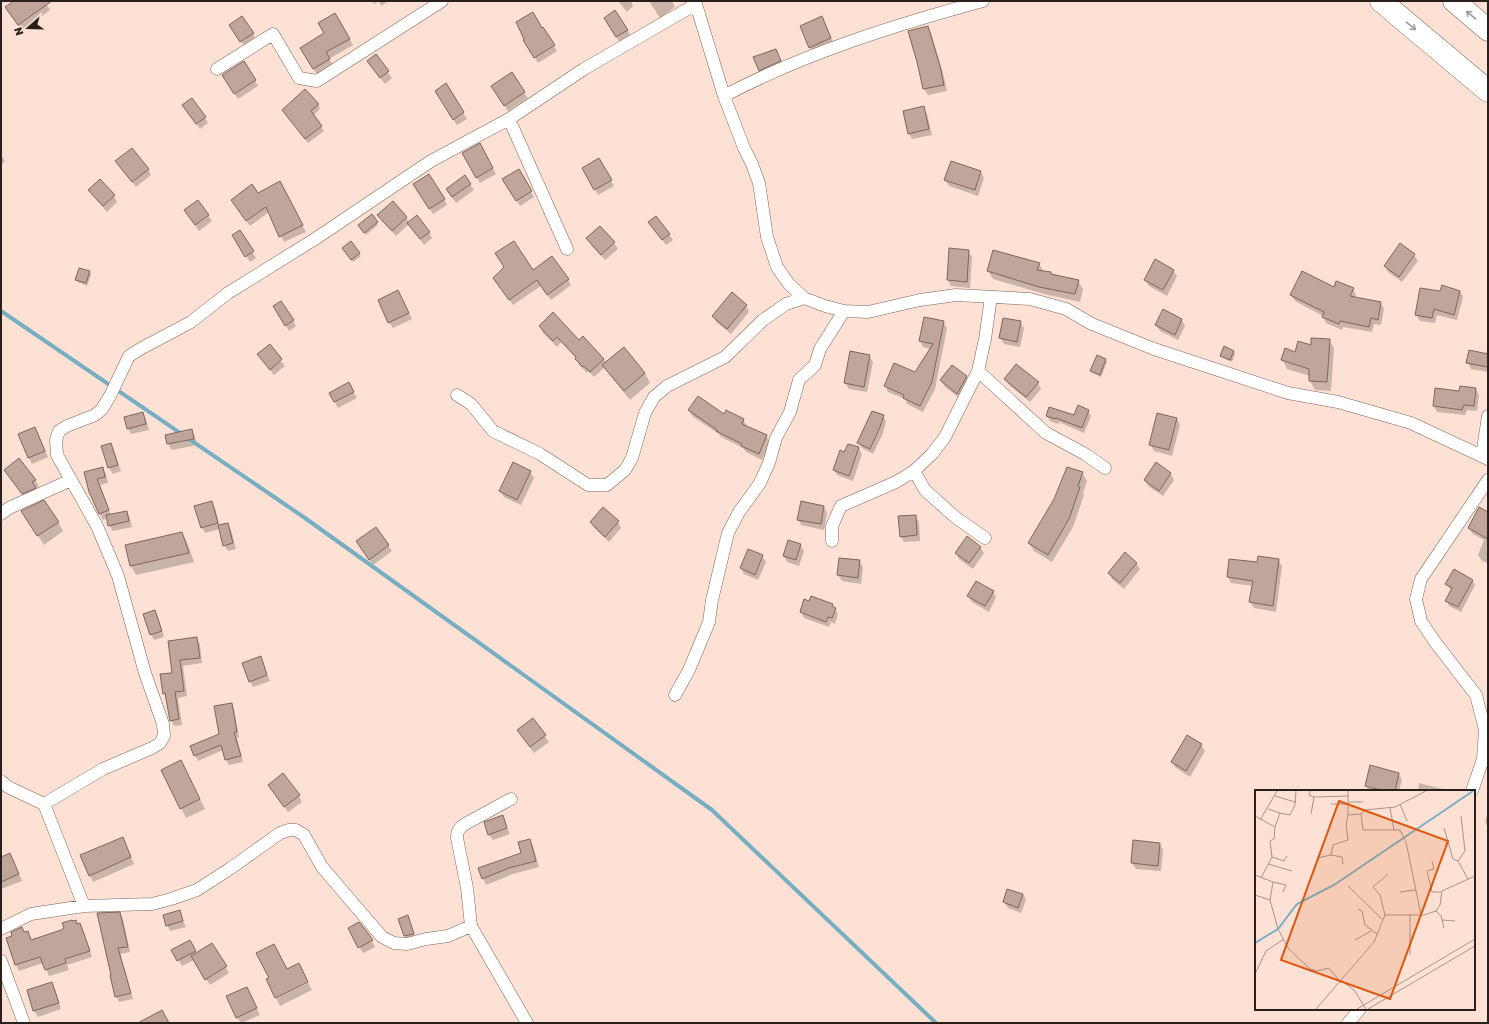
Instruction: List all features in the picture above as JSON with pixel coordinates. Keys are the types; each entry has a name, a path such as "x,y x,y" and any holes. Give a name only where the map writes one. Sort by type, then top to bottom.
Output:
{"highway":[{"path":"1381,1 1488,91"},
{"path":"1454,1 1488,30"}],"street":[{"path":"217,68 273,34 299,78 317,81 442,1"},
{"path":"724,96 752,81 827,50 917,19 983,1"},
{"path":"44,804 103,769 152,748 160,743 164,736 163,724 144,673 118,576 97,526 57,455 56,440 59,431 67,426 95,415 102,409 120,377 129,356 190,322 228,293 315,239 430,161 509,119 584,69 695,3 724,96 759,183 766,237 776,267 788,284 804,298 844,311 868,312 920,300 956,296 1030,299 1066,309 1092,324 1154,349 1288,393 1338,402 1411,423 1485,458 1488,416"},
{"path":"509,119 567,249"},
{"path":"832,541 832,526 841,506 896,482 914,471 932,454 945,437 978,371 985,339 991,297"},
{"path":"458,395 471,404 493,431 540,454 588,485 607,485 625,470 632,458 646,413 654,397 666,386 725,357 763,320 786,304 804,298"},
{"path":"675,695 689,670 709,622 712,600 728,533 739,512 760,482 769,464 776,438 790,412 799,380 815,365 820,349 844,311"},
{"path":"978,371 1046,433 1085,454 1105,468"},
{"path":"914,471 925,490 955,517 985,538"},
{"path":"1,514 9,508 70,480"},
{"path":"1472,790 1483,759 1485,730 1476,695 1435,642 1421,621 1416,599 1421,578 1488,480"},
{"path":"1,781 8,787 44,804 84,906"},
{"path":"511,800 465,824 457,832 457,838 467,888 471,926 527,1023"},
{"path":"1,929 31,914 84,906 152,904 172,899 197,890 280,833 289,830 296,830 304,835 322,867 382,937 394,943 407,944 426,939 448,936 471,926"},
{"path":"1,961 24,1023"},
{"path":"1348,1023 1359,1010"}],"building":[{"path":"14,1 52,1 18,25 5,7"},
{"path":"615,10 628,30 616,37 604,18"},
{"path":"533,12 542,28 543,27 555,45 534,58 523,40 524,39 516,22"},
{"path":"335,13 350,39 326,52 330,59 313,69 300,48 324,33 318,23"},
{"path":"242,16 254,33 240,42 229,25"},
{"path":"822,16 831,38 809,48 800,26"},
{"path":"928,26 944,85 923,89 908,31"},
{"path":"776,49 781,61 759,71 753,57"},
{"path":"376,54 389,71 380,78 367,61"},
{"path":"244,61 256,80 234,94 222,75"},
{"path":"512,72 525,92 504,106 491,86"},
{"path":"446,83 464,112 453,120 435,91"},
{"path":"305,89 319,104 311,111 322,126 305,139 282,110"},
{"path":"192,98 206,117 196,124 182,105"},
{"path":"924,106 929,129 908,134 903,111"},
{"path":"480,143 493,168 476,178 462,153"},
{"path":"132,148 149,169 132,182 115,161"},
{"path":"599,158 612,180 594,190 582,168"},
{"path":"951,161 981,171 975,190 944,180"},
{"path":"519,169 532,191 516,201 502,179"},
{"path":"429,174 445,199 429,209 413,184"},
{"path":"465,175 471,184 452,197 446,189"},
{"path":"100,179 115,195 103,206 88,190"},
{"path":"280,181 303,225 279,237 266,207 246,221 231,200 252,184 258,193"},
{"path":"198,200 209,215 195,225 184,210"},
{"path":"393,201 407,217 392,231 377,215"},
{"path":"372,214 378,222 364,233 358,225"},
{"path":"417,215 430,232 420,239 407,223"},
{"path":"656,216 670,234 662,240 648,222"},
{"path":"600,226 615,242 601,255 586,238"},
{"path":"240,230 254,251 245,257 232,235"},
{"path":"351,241 360,253 351,260 342,248"},
{"path":"514,241 533,270 552,256 569,279 547,295 537,280 509,300 493,278 504,267 495,253"},
{"path":"1400,243 1415,254 1399,277 1384,266"},
{"path":"949,248 969,250 967,282 947,280"},
{"path":"993,250 1040,263 1037,270 1051,272 1051,274 1079,280 1075,294 1039,287 987,271"},
{"path":"1155,259 1174,270 1163,290 1144,280"},
{"path":"79,268 90,271 86,283 75,280"},
{"path":"1302,271 1334,287 1336,281 1354,288 1350,296 1381,302 1378,320 1371,318 1369,327 1340,321 1339,324 1322,317 1324,312 1290,295"},
{"path":"1442,285 1460,291 1454,315 1434,309 1432,318 1415,315 1420,288 1440,291"},
{"path":"398,290 409,313 388,323 378,300"},
{"path":"732,292 747,305 727,329 712,316"},
{"path":"281,301 294,320 285,326 273,306"},
{"path":"1163,309 1182,319 1175,335 1155,325"},
{"path":"553,312 579,340 583,336 604,359 590,372 575,359 576,357 557,337 553,341 539,326"},
{"path":"924,317 944,321 932,382 920,406 903,398 904,395 884,386 894,363 915,372 933,344 919,341"},
{"path":"1003,318 1021,321 1017,342 999,338"},
{"path":"1311,338 1330,339 1327,382 1309,381 1309,369 1281,360 1285,348 1295,352 1298,341 1311,345"},
{"path":"270,344 282,359 270,370 257,354"},
{"path":"1224,346 1234,351 1230,360 1220,356"},
{"path":"624,347 645,373 624,391 602,365"},
{"path":"1469,350 1488,354 1488,367 1466,363"},
{"path":"850,351 870,355 864,387 844,383"},
{"path":"1097,355 1106,359 1100,375 1090,371"},
{"path":"1016,364 1039,382 1026,397 1004,379"},
{"path":"952,365 967,376 957,394 940,380"},
{"path":"349,382 354,392 334,402 329,393"},
{"path":"1460,386 1476,388 1474,406 1464,405 1462,410 1433,406 1435,388 1459,391"},
{"path":"698,396 724,414 726,410 744,419 742,424 767,435 759,454 741,446 742,444 716,431 717,430 688,410"},
{"path":"1078,405 1089,410 1082,428 1056,418 1046,416 1049,407 1074,415"},
{"path":"872,411 884,415 870,449 857,443"},
{"path":"143,412 146,424 127,429 124,417"},
{"path":"1157,413 1177,418 1169,450 1149,445"},
{"path":"35,427 45,451 28,458 18,434"},
{"path":"192,429 194,439 167,444 165,435"},
{"path":"111,443 118,465 108,468 101,446"},
{"path":"848,444 859,447 849,476 833,470 840,450 844,452"},
{"path":"19,458 36,480 32,482 36,488 22,494 4,470"},
{"path":"513,462 531,471 517,500 499,491"},
{"path":"1156,462 1171,473 1159,491 1144,480"},
{"path":"103,467 105,477 97,479 109,510 99,514 89,492 84,472"},
{"path":"1067,467 1083,472 1078,486 1080,487 1069,519 1048,555 1028,543 1054,499"},
{"path":"44,500 59,522 37,536 21,511"},
{"path":"212,501 218,523 201,528 194,506"},
{"path":"801,501 824,506 821,524 797,520"},
{"path":"603,507 619,521 605,537 590,522"},
{"path":"1479,507 1488,512 1488,539 1468,528"},
{"path":"127,511 129,521 108,526 106,515"},
{"path":"916,515 917,535 900,537 898,516"},
{"path":"228,523 233,543 223,546 218,525"},
{"path":"376,527 389,545 369,560 356,541"},
{"path":"182,532 189,553 130,566 125,545"},
{"path":"967,536 981,547 969,563 955,553"},
{"path":"788,540 801,544 796,560 783,556"},
{"path":"748,549 763,555 755,575 740,568"},
{"path":"1125,552 1137,563 1120,583 1108,573"},
{"path":"1258,556 1279,559 1273,606 1249,602 1253,581 1227,577 1229,559 1257,562"},
{"path":"839,558 860,560 858,578 837,575"},
{"path":"1454,569 1473,580 1458,607 1445,601 1452,588 1445,584"},
{"path":"976,581 994,591 985,606 967,596"},
{"path":"811,596 833,604 832,606 836,608 832,618 828,617 826,622 800,612 804,599 809,601"},
{"path":"155,610 162,631 150,635 143,614"},
{"path":"197,637 200,658 180,660 184,691 175,692 179,719 170,721 165,693 163,694 160,674 172,673 168,641"},
{"path":"261,656 267,675 249,682 242,663"},
{"path":"232,703 237,732 234,732 241,756 225,760 221,745 194,756 190,746 219,734 214,706"},
{"path":"533,718 546,735 530,747 517,730"},
{"path":"1187,735 1202,744 1186,771 1171,762"},
{"path":"181,760 200,799 180,809 161,770"},
{"path":"1370,765 1399,773 1395,790 1380,790 1365,786"},
{"path":"283,773 300,795 284,807 268,785"},
{"path":"503,815 507,828 488,835 484,822"},
{"path":"123,837 131,857 89,876 80,855"},
{"path":"530,839 536,861 509,868 482,879 478,868 521,853 518,842"},
{"path":"1133,840 1160,843 1158,866 1131,863"},
{"path":"10,853 19,874 1,882 1,857"},
{"path":"1007,889 1023,894 1018,908 1003,902"},
{"path":"180,910 183,921 166,926 163,915"},
{"path":"120,912 128,947 118,948 131,993 115,997 97,913"},
{"path":"408,915 414,934 404,936 398,919"},
{"path":"76,920 77,924 80,923 90,951 65,959 66,963 45,970 40,957 15,965 6,938 12,936 11,932 22,927 24,932 28,931 31,940 61,930 64,928 62,923"},
{"path":"359,922 373,940 358,948 348,928"},
{"path":"190,940 196,951 177,961 171,950"},
{"path":"212,943 227,966 205,980 191,956"},
{"path":"274,944 287,969 299,963 308,982 275,998 266,979 269,978 256,953"},
{"path":"52,982 59,1003 33,1011 27,990"},
{"path":"247,987 257,1008 236,1018 226,996"},
{"path":"162,1010 169,1023 138,1023"}],"waterway":[{"path":"1,311 305,518 712,810 936,1023"}]}
